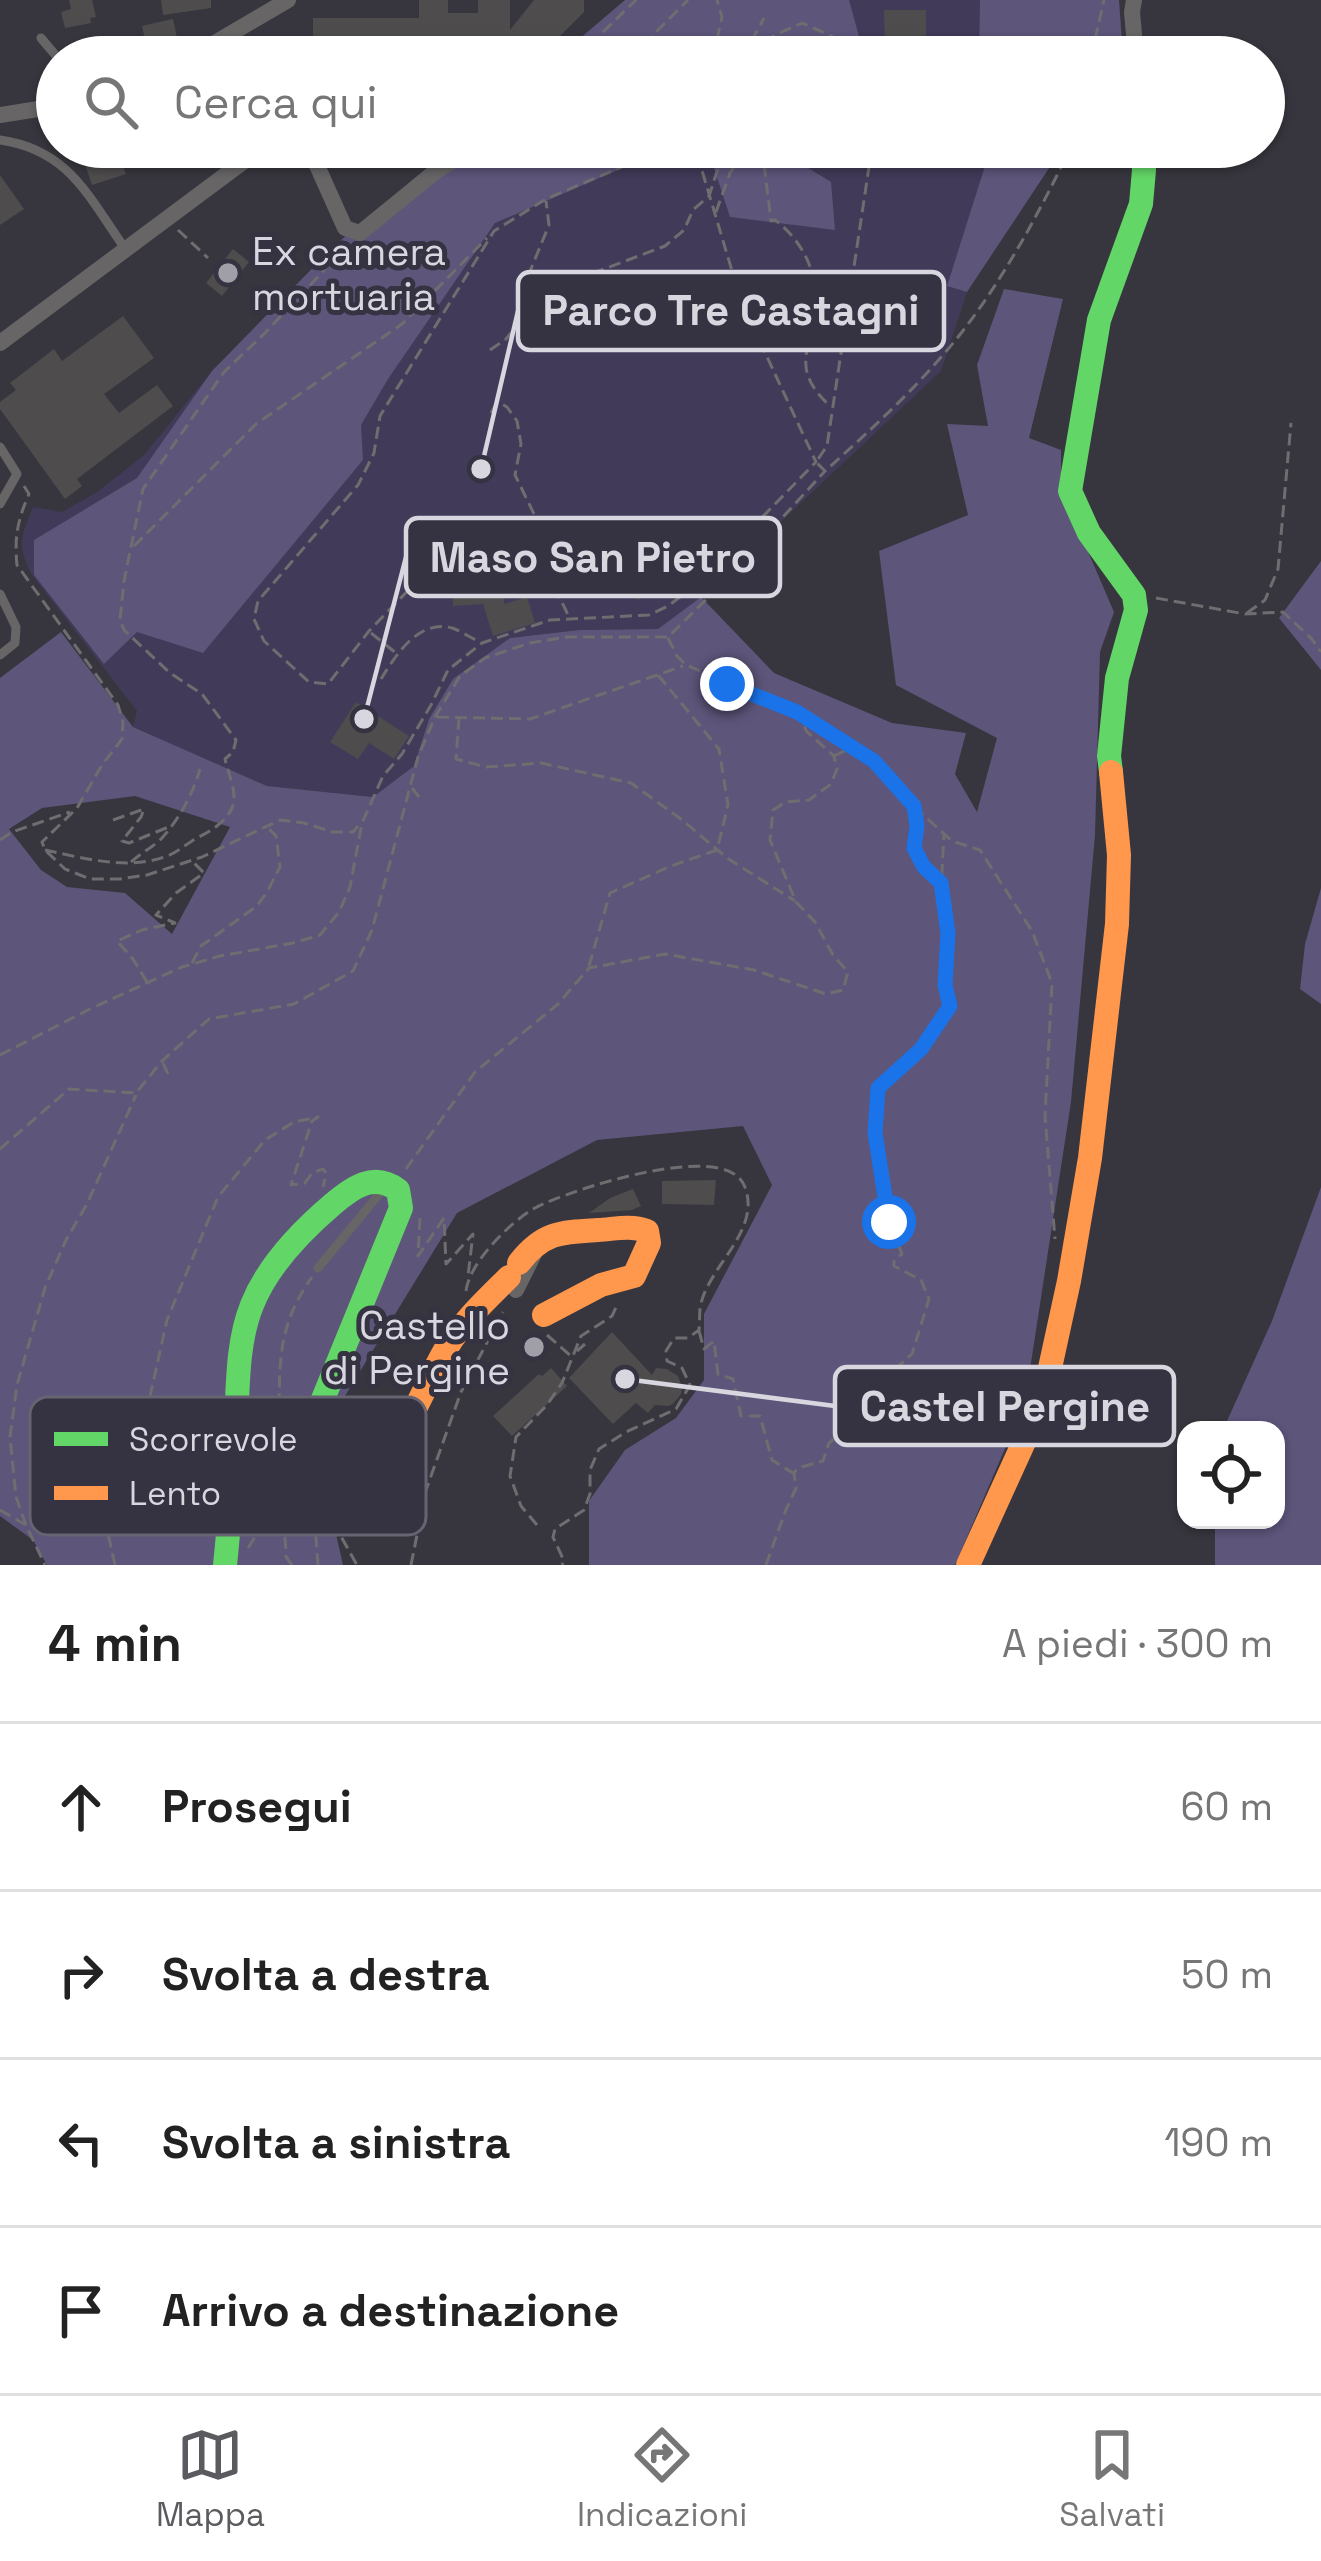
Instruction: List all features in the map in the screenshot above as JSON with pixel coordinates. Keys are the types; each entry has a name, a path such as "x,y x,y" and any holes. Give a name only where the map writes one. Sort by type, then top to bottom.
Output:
{"street":[{"path":"228,36 288,0"},
{"path":"1134,0 1134,36"},
{"path":"0,115 36,109"},
{"path":"0,343 236,168"},
{"path":"318,168 345,228 360,233 441,168"},
{"path":"968,1565 1043,1400 1090,1158 1118,924 1119,855 1109,756 1118,678 1136,610 1134,595 1089,533 1070,491 1099,320 1141,204 1144,168"},
{"path":"240,1397 249,1311 269,1270 356,1185 366,1181 392,1184 400,1196 400,1208 324,1397"},
{"path":"420,1397 448,1344 511,1279 530,1248 556,1232 640,1226 647,1231 650,1239 634,1276 601,1285 544,1315"}],"lane":[{"path":"0,140 36,150"},
{"path":"65,168 126,251"},
{"path":"0,447 17,474 0,504"},
{"path":"0,594 16,628 15,643 0,655"},
{"path":"318,1268 392,1184"}],"path":[{"path":"599,36 637,0"},
{"path":"652,36 688,0"},
{"path":"717,0 722,17 717,36"},
{"path":"1096,36 1104,0"},
{"path":"754,36 764,18"},
{"path":"773,36 802,22 832,36"},
{"path":"132,548 256,424 402,324 494,231 546,200 619,168"},
{"path":"701,168 742,302 825,471"},
{"path":"525,299 665,246 684,230 693,210 709,196 718,168"},
{"path":"716,214 733,168"},
{"path":"764,168 771,220 793,233 812,272 816,308 806,366 819,395 832,407"},
{"path":"0,1054 191,964 320,935 339,912 350,887 362,823 383,776 402,754 448,670 482,643 550,620 649,615 668,606 696,585 817,462 827,446 869,168"},
{"path":"30,1533 16,1497 10,1437 16,1385 45,1288 136,1094 162,1061 209,1018 294,1004 353,971 373,929 418,758 460,676 485,658 530,643 566,637 668,637 825,471 885,417 965,328 1038,217 1061,168"},
{"path":"490,350 526,315 526,281 549,225 546,200"},
{"path":"168,220 208,258"},
{"path":"421,578 328,684 309,682 257,631 258,601 358,485 374,453 380,416 494,231"},
{"path":"45,850 130,863 171,856 209,832 235,803 225,759 236,740 202,694 170,673 124,630 120,610 143,489 224,372 360,233"},
{"path":"491,413 500,403 517,421 520,461 515,475 537,520"},
{"path":"1245,614 1264,600 1278,569 1292,424"},
{"path":"17,474 29,494 14,538 16,565 118,706 123,722 122,740 77,808 47,834 42,842 45,850 65,869 90,879 147,875 280,820 333,832 353,832 362,823"},
{"path":"537,520 616,518 724,556"},
{"path":"530,580 512,552 537,520"},
{"path":"505,595 524,580 537,580 560,598 570,619"},
{"path":"1134,595 1245,614 1283,612 1321,652"},
{"path":"381,680 397,654 428,628 450,628 482,643"},
{"path":"369,632 397,654"},
{"path":"668,637 686,665 797,712 854,746 952,841 980,850 1032,932 1052,983 1045,1116 1054,1238"},
{"path":"435,717 530,719 686,665"},
{"path":"658,675 718,749 728,805 717,850"},
{"path":"796,902 770,840 773,810 786,802 809,800 831,784 837,769 835,756 807,732 797,712"},
{"path":"459,718 456,759 486,767 541,763 631,783 717,850 796,902 848,972 843,990 826,994 754,970 665,954 589,968"},
{"path":"835,756 854,746"},
{"path":"130,863 159,842 171,826 196,785 200,769"},
{"path":"411,787 418,797"},
{"path":"914,806 914,848 924,867 941,883"},
{"path":"113,820 144,809 122,841 129,843 171,826"},
{"path":"0,840 72,811"},
{"path":"191,964 201,946 256,906 280,867 276,836 267,827"},
{"path":"766,1565 796,1489 794,1474 798,1468 823,1461 829,1443 860,1418 864,1397 912,1354 928,1299 921,1280 894,1266 902,1254 889,1222 875,1133 878,1088 921,1049 950,1006 941,883 944,834"},
{"path":"392,1184 475,1072 558,1004 589,968 610,893 717,850"},
{"path":"147,982 117,941 175,923 156,915 204,873 192,860"},
{"path":"162,1061 170,1078"},
{"path":"0,1149 69,1090 136,1094"},
{"path":"151,1397 167,1320 218,1197 265,1140 294,1122 318,1117 312,1120 291,1185 305,1183 323,1169 323,1190"},
{"path":"467,1277 497,1240 531,1210 564,1195 661,1169 696,1165 731,1170 744,1184 748,1207 744,1227 700,1304 698,1330 704,1349 714,1341 718,1374 733,1379 742,1416 760,1416 772,1460 794,1474"},
{"path":"420,1219 418,1256 444,1218 446,1264 473,1234 466,1293 511,1279"},
{"path":"278,1397 286,1331 298,1296 318,1268"},
{"path":"537,1525 521,1506 510,1476 513,1444 562,1383 581,1336 612,1316 634,1276"},
{"path":"426,1490 461,1392 511,1279"},
{"path":"562,1565 555,1529 584,1510 590,1494 590,1469 599,1449 676,1409 689,1385 682,1368 667,1361 666,1351 674,1338 688,1338 698,1330"},
{"path":"576,1352 585,1344"},
{"path":"0,1510 26,1525"},
{"path":"31,1535 45,1565"},
{"path":"108,1535 115,1565"},
{"path":"284,1535 286,1557 292,1565"},
{"path":"316,1535 318,1565"},
{"path":"340,1535 357,1565"},
{"path":"411,1565 417,1535"}],"shaded area":[{"path":"625,0 849,0 859,36 583,36"},
{"path":"633,0 1119,0 1122,36 588,36"},
{"path":"980,0 1119,0 1122,36 979,36"},
{"path":"427,168 622,168 495,223 361,425 363,460 203,653 137,632 104,664 34,575 34,540 137,478 212,371 335,245"},
{"path":"433,168 1049,168 967,292 941,371 701,597 659,629 579,630 510,638 429,719 414,766 373,797 267,786 133,727 137,711 32,575 24,556 23,534 33,507 62,512 97,492 144,455 212,371"},
{"path":"714,168 808,168 831,182 835,230 730,217"},
{"path":"984,168 1049,168 967,292 947,286"},
{"path":"1004,289 1063,299 1029,438 1061,450 1061,489 1114,612 1100,652 1095,835 1071,1102 1025,1402 955,1565 589,1565 589,1501 625,1450 676,1418 704,1380 704,1314 772,1185 743,1126 597,1140 457,1213 344,1397 30,1397 30,1535 336,1535 343,1565 47,1565 33,1540 0,1516 0,678 61,632 133,727 267,786 373,797 414,766 429,719 453,679 510,638 579,630 658,629 701,597 774,673 892,723 966,733 955,774 977,812 997,738 896,685 879,551 968,515 947,424 988,426 977,365","holes":["135,796 230,827 172,934 125,893 67,887 41,870 9,829 42,808"]},
{"path":"1321,561 1321,670 1279,618"},
{"path":"1321,888 1321,1004 1300,989 1305,944"},
{"path":"1321,1187 1321,1565 1215,1565 1215,1529 1285,1529 1285,1421 1227,1421 1272,1321"}],"building":[{"path":"69,0 92,0 96,17 90,18 91,23 65,28 61,12 71,9"},
{"path":"161,0 211,0 211,8 163,15"},
{"path":"419,0 448,0 448,13 478,13 478,0 510,0 510,30 534,0 584,0 584,12 560,36 313,36 313,18 419,18"},
{"path":"884,10 926,10 926,36 885,36"},
{"path":"173,19 177,36 144,36 142,26"},
{"path":"86,168 123,168 126,174 92,185"},
{"path":"0,175 24,209 0,225"},
{"name":"Ex camera mortuaria","path":"233,249 249,262 222,296 206,283"},
{"path":"123,316 154,358 104,394 119,413 157,385 173,406 77,479 82,486 65,499 0,409 0,402 16,390 10,383 54,349 62,361"},
{"path":"621,569 648,586 639,600 612,583"},
{"path":"503,580 504,604 527,597 535,623 493,636 483,604 453,606 452,582"},
{"path":"356,702 409,736 394,759 369,743 358,759 330,742"},
{"path":"716,1180 714,1205 662,1204 662,1181"},
{"path":"633,1189 641,1206 589,1213 610,1198"},
{"path":"612,1332 652,1375 656,1368 678,1376 681,1394 673,1404 655,1405 648,1413 636,1403 613,1424 569,1378"},
{"path":"551,1368 567,1386 512,1436 493,1416"}],"traffic: fast":[{"path":"1111,772 1117,678 1136,610 1134,595 1089,533 1070,491 1099,320 1141,204 1144,168"},
{"path":"237,1397 243,1334 252,1305 276,1263 341,1198 356,1187 381,1182 398,1190 401,1208 324,1397"},
{"path":"225,1565 228,1535"}],"traffic: slow":[{"path":"968,1565 1043,1400 1069,1281 1090,1158 1117,924 1119,855 1111,772"},
{"path":"519,1263 536,1245 563,1233 647,1231 649,1243 634,1276 601,1285 544,1315"},
{"path":"421,1397 454,1337 509,1277"}],"place":[{"name":"Ex camera mortuaria","path":"228,273"},
{"name":"Parco Tre Castagni","path":"481,469"},
{"name":"Maso San Pietro","path":"364,719"},
{"name":"Castello di Pergine","path":"534,1347"},
{"name":"Castel Pergine","path":"625,1379"}],"route":[{"path":"727,684 797,712 874,761 914,806 914,848 924,867 941,883 950,1006 921,1049 878,1088 875,1133 889,1222"}]}
